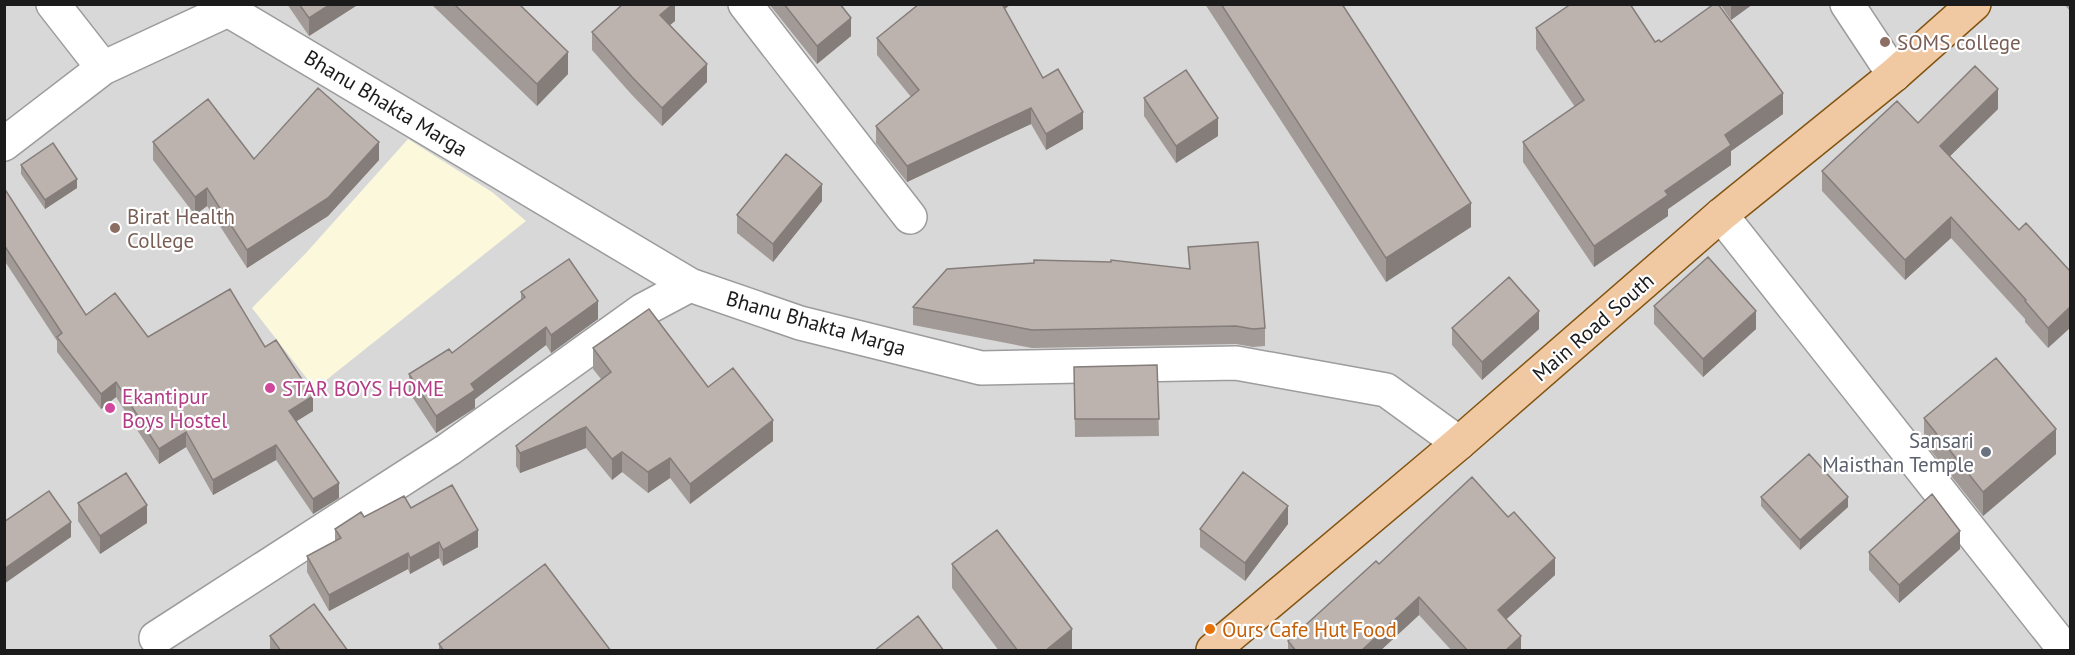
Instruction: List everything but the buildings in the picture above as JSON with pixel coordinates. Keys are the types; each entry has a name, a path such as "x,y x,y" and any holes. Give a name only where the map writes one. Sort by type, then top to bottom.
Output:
{"main road":[{"name":"Main Road South","path":"1213,651 1721,215 1894,75 1974,4"}],"street":[{"path":"53,4 103,68"},
{"path":"745,4 910,217"},
{"path":"1847,4 1894,75"},
{"path":"4,144 103,68 231,7"},
{"name":"Bhanu Bhakta Marga","path":"231,7 690,285 800,323 981,368 1236,363 1386,390 1459,442"},
{"path":"1721,215 2065,651"},
{"path":"156,638 449,449 643,310 690,285"}],"shaded area":[{"path":"5,5 2070,5 2070,650 5,650"},
{"path":"408,139 492,192 526,221 315,389 252,308 306,253"}],"place":[{"name":"SOMS college","path":"1885,42"},
{"name":"Birat Health College","path":"115,228"},
{"name":"STAR BOYS HOME","path":"270,388"},
{"name":"Ekantipur Boys Hostel","path":"110,408"},
{"name":"Sansari Maisthan Temple","path":"1986,452"},
{"name":"Ours Cafe Hut Food","path":"1210,629"}]}
